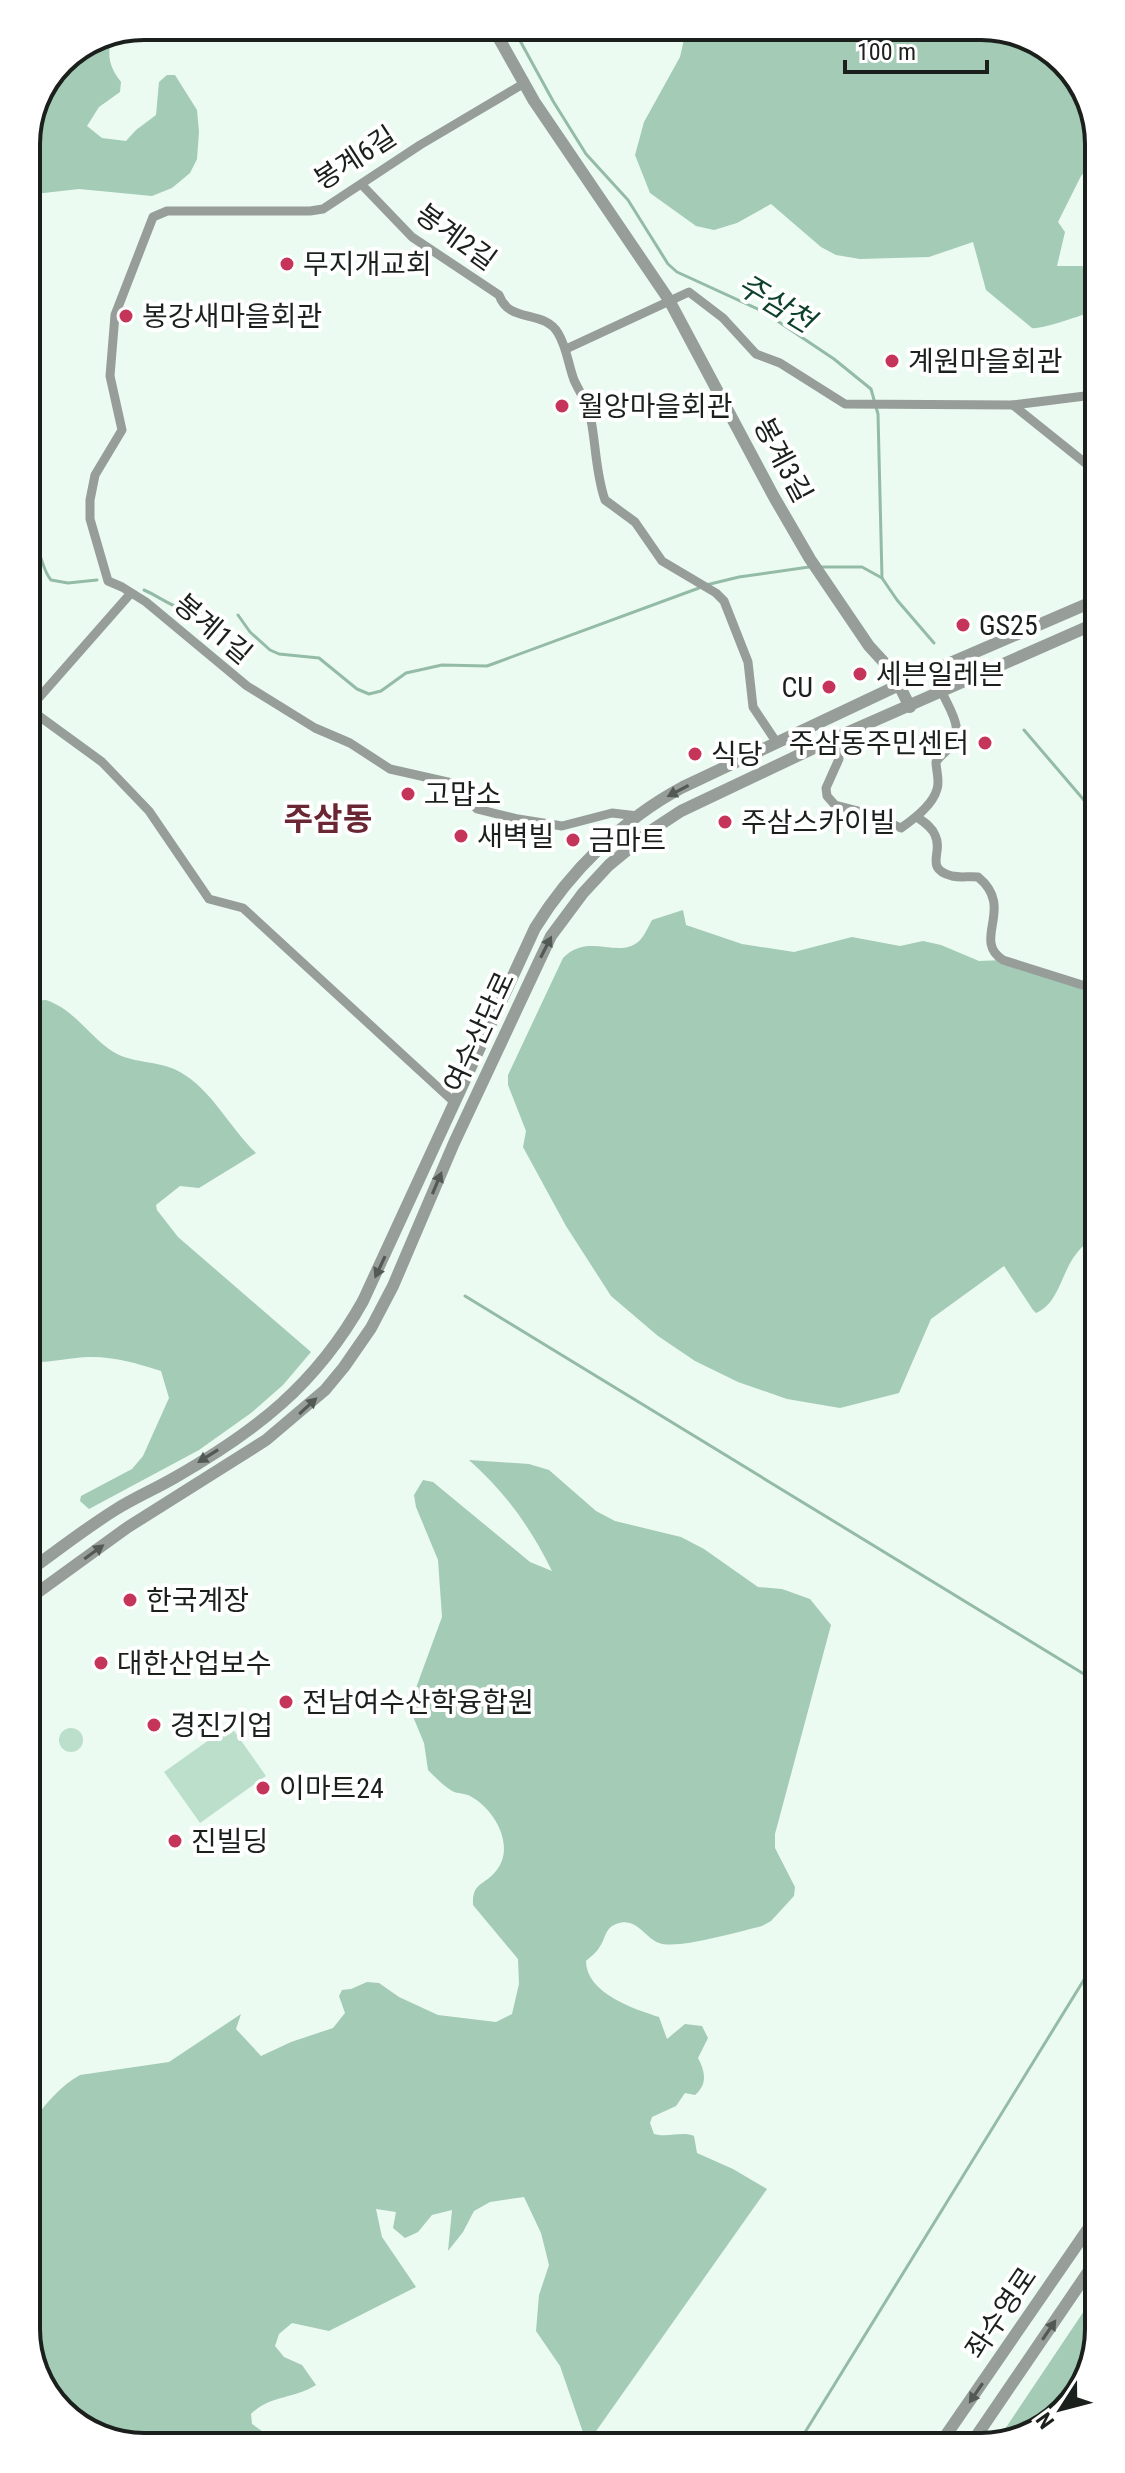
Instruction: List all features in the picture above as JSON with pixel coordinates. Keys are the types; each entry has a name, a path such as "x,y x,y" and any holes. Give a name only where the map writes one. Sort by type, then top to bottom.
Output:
{"street":[{"path":"499,40 523,84 669,300"},
{"name":"봉계6길","path":"151,221 157,214 167,211 317,211 329,207 420,145 523,84"},
{"name":"봉계2길","path":"362,185 412,237 499,295 504,306 519,315 550,322 566,349 591,419 605,500 635,522 662,561 724,601 747,656 753,707 777,743"},
{"name":"봉계1길","path":"151,221 115,315 110,376 122,430 95,475 89,511 105,579 131,593 183,630 247,686 301,720 350,743 390,769 452,783 477,809 562,826 612,813 638,816"},
{"path":"566,349 682,294 692,293 723,318 756,354 780,363 841,403 867,406 1013,405 1085,396"},
{"name":"봉계3길","path":"669,300 810,559 899,685"},
{"path":"1013,405 1085,463"},
{"path":"40,695 131,593"},
{"name":"여수산단로","path":"40,1563 115,1510 258,1425 282,1406 311,1375 347,1328 363,1301 541,918 582,867 638,816 683,787 899,685 1085,605"},
{"name":"여수산단로","path":"40,1591 128,1527 266,1440 325,1390 344,1367 371,1328 393,1286 454,1143 551,936 599,875 649,832 681,811 835,738 1085,628"},
{"path":"899,685 910,707"},
{"path":"835,738 839,759 825,790 833,803 870,814 897,828 917,817 937,791 937,759 950,748 958,733 942,692"},
{"name":"여수산단로","path":"40,718 102,762 149,811 209,899 243,908 454,1102"},
{"path":"638,816 649,832"},
{"path":"917,817 937,838 937,867 953,876 978,877 992,893 996,904 990,944 995,955 1085,986"},
{"name":"좌수영로","path":"948,2433 1085,2233"},
{"name":"좌수영로","path":"978,2433 1085,2277"}],"green space":[{"path":"684,40 987,40 1033,54 1063,81 1074,98 1083,124 1085,172 1058,222 1065,232 1057,266 1085,268 1085,314 1032,328 986,290 973,242 929,257 860,259 836,255 821,247 771,204 737,223 714,230 696,226 650,193 635,155 644,122 680,57"},
{"path":"110,46 110,62 121,82 120,92 99,107 87,126 102,138 126,141 156,115 159,82 167,75 175,75 197,110 197,159 190,173 172,188 152,196 79,189 40,193 42,124 58,86 86,58"},
{"path":"683,910 686,925 742,944 794,952 852,937 900,946 923,941 979,961 1003,960 1085,986 1085,1244 1075,1255 1046,1307 1036,1313 1004,1266 931,1319 899,1393 840,1408 787,1399 738,1382 695,1361 658,1336 611,1296 566,1226 523,1147 526,1131 508,1085 508,1075 563,958 582,947 630,947 640,940 652,920"},
{"path":"40,1000 64,1009 117,1054 163,1065 192,1080 256,1153 199,1188 180,1186 156,1205 157,1210 178,1237 311,1352 283,1385 251,1413 199,1450 89,1509 80,1501 81,1496 132,1469 143,1456 169,1398 161,1371 133,1363 97,1357 40,1362"},
{"path":"469,1460 529,1464 549,1470 596,1511 615,1521 681,1537 704,1549 758,1587 782,1589 810,1599 831,1625 775,1834 775,1848 795,1887 794,1896 771,1921 762,1926 694,1942 659,1943 634,1925 616,1924 586,1961 588,1972 603,1991 625,2004 659,2017 667,2039 685,2024 702,2026 708,2038 698,2058 704,2073 702,2086 695,2095 685,2093 676,2106 652,2117 650,2123 654,2134 694,2136 697,2153 767,2189 595,2433 583,2433 560,2366 536,2331 539,2295 549,2265 541,2233 524,2197 490,2202 474,2211 448,2251 452,2210 432,2215 418,2232 405,2238 393,2228 396,2212 376,2209 382,2237 416,2287 329,2331 292,2323 279,2334 275,2346 284,2357 302,2365 316,2385 266,2403 251,2414 252,2424 265,2433 138,2433 105,2425 81,2411 62,2392 46,2362 41,2342 40,2112 48,2103 80,2075 169,2062 241,2014 236,2029 261,2056 333,2028 345,2013 339,1996 342,1990 367,1982 379,1983 399,1997 438,2015 496,2022 512,2014 519,1984 518,1959 473,1905 474,1892 492,1876 502,1861 504,1851 500,1829 479,1802 452,1791 428,1770 424,1743 409,1707 442,1617 438,1560 414,1495 423,1480 433,1482 530,1562 552,1571 516,1511"},
{"path":"230,1725 266,1776 200,1823 164,1772"},
{"path":"71,1728 82,1735 83,1740 76,1751 71,1752 60,1745 59,1740 66,1729"},
{"path":"1085,2309 1083,2349 1071,2381 1039,2415 1005,2429"}],"waterway":[{"name":"주삼천","path":"520,40 586,154 628,200 668,264 677,272 764,312 834,359 871,389 878,414 882,578 934,643"},
{"path":"40,557 51,580 68,583 97,580"},
{"path":"706,585 809,567"},
{"path":"821,567 862,567 882,578"},
{"path":"238,615 250,632 270,650 279,654 319,658 357,689 369,694 381,691 406,673 442,665 487,666 699,588"},
{"path":"144,590 184,610 209,609"},
{"name":"주삼천","path":"1024,730 1085,801"},
{"path":"465,1296 1085,1675"},
{"path":"805,2433 1085,1978"}],"place":[{"name":"무지개교회","path":"287,264"},
{"name":"봉강새마을회관","path":"126,316"},
{"name":"계원마을회관","path":"892,361"},
{"name":"월앙마을회관","path":"562,406"},
{"name":"GS25","path":"963,625"},
{"name":"세븐일레븐","path":"860,674"},
{"name":"CU","path":"829,687"},
{"name":"주삼동주민센터","path":"985,743"},
{"name":"식당","path":"695,754"},
{"name":"고맙소","path":"408,794"},
{"name":"주삼스카이빌","path":"725,822"},
{"name":"새벽빌","path":"461,836"},
{"name":"금마트","path":"573,840"},
{"name":"한국계장","path":"130,1600"},
{"name":"대한산업보수","path":"101,1663"},
{"name":"전남여수산학융합원","path":"286,1702"},
{"name":"경진기업","path":"154,1725"},
{"name":"이마트24","path":"263,1788"},
{"name":"진빌딩","path":"175,1841"}],"district":[{"name":"주삼동","path":"328,819"}]}
